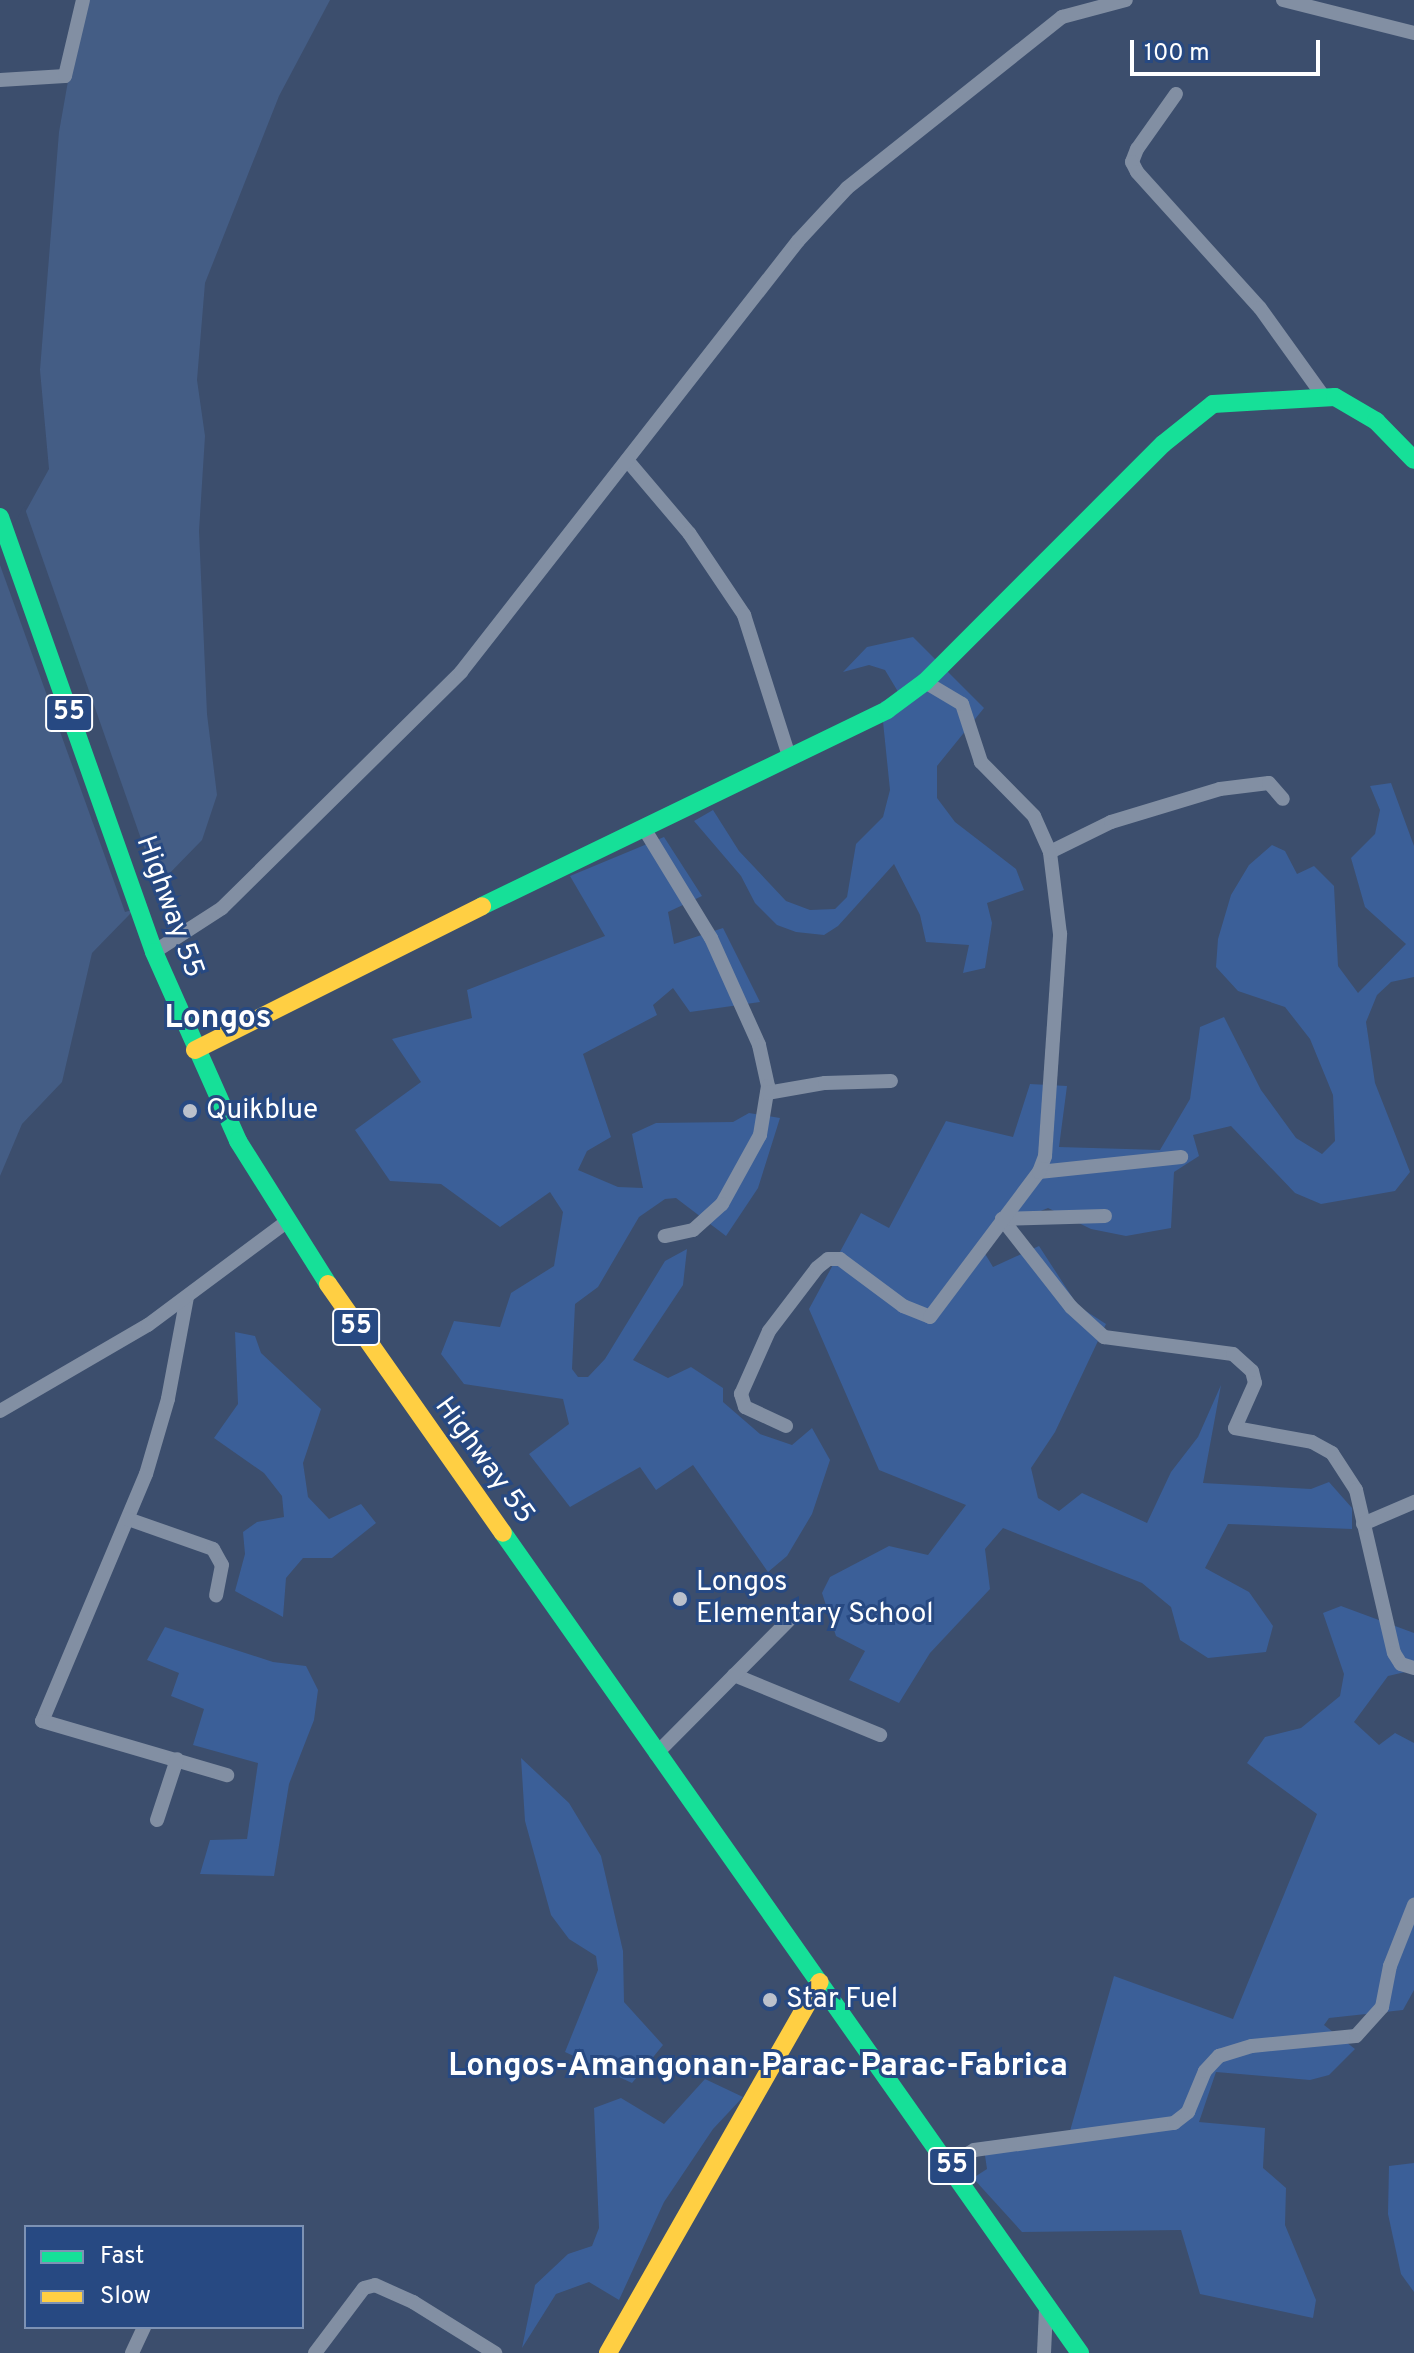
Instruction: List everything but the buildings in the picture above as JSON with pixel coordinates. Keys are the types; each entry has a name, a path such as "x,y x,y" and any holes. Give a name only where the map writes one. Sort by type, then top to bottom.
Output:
{"main road":[{"path":"195,1050 371,958 645,830 887,710 925,682 1202,411 1235,399 1324,397 1358,409 1414,460"},
{"name":"Highway 55","path":"0,517 154,952 195,1050 285,1223 656,1754 820,1982 962,2156 1046,2304 1080,2353"},
{"path":"608,2353 820,1982"}],"street":[{"path":"0,80 65,76 83,0"},
{"path":"154,952 222,908 403,735 461,672 798,241 847,188 1062,17 1126,0"},
{"path":"1283,0 1414,33"},
{"path":"1176,94 1137,149 1132,162 1137,172 1260,308 1324,397"},
{"path":"627,460 689,533 744,615 790,759"},
{"path":"786,1426 745,1407 741,1394 769,1331 817,1268 828,1259 840,1259 903,1306 930,1317 1039,1172 1047,1135 1060,934 1050,852 1034,816 981,762 962,704 925,682"},
{"path":"1050,852 1111,822 1220,789 1269,783 1283,799"},
{"path":"645,830 711,938 764,1058 767,1093 760,1135 722,1204 693,1230 665,1236"},
{"path":"767,1093 825,1083 891,1081"},
{"path":"1039,1172 1181,1157"},
{"path":"1002,1219 1105,1216"},
{"path":"1002,1219 1071,1307 1104,1337 1227,1352 1243,1362 1255,1383 1252,1399 1234,1426 1312,1442 1332,1453 1356,1490 1394,1653 1401,1664 1414,1668"},
{"path":"0,1411 187,1297 285,1223"},
{"path":"187,1297 168,1399 128,1519 42,1721 227,1775"},
{"path":"1363,1524 1414,1502"},
{"path":"128,1519 213,1549 222,1565 216,1595"},
{"path":"656,1754 797,1612"},
{"path":"734,1675 880,1735"},
{"path":"157,1820 177,1759"},
{"path":"962,2156 1174,2123 1188,2112 1205,2071 1219,2056 1252,2046 1356,2036 1382,2007 1390,1966 1414,1905"},
{"path":"315,2353 364,2288 375,2285 413,2302 495,2353"},
{"path":"1044,2353 1046,2304"},
{"path":"132,2353 143,2329"}],"shaded area":[{"path":"87,0 330,0 279,96 205,283 197,380 205,436 199,531 207,714 217,795 202,840 92,953 62,1082 22,1124 0,1176 0,558 49,469 40,370 59,132 79,19"},
{"path":"913,637 984,708 937,766 937,798 955,822 1016,869 1024,890 987,903 992,923 985,968 963,973 969,945 926,942 920,915 894,864 838,926 824,935 796,932 777,925 755,903 741,876 694,821 713,810 739,851 786,901 810,910 835,909 847,897 856,844 883,817 890,790 881,702 900,695 885,670 869,665 843,672 867,647"},
{"path":"1391,783 1414,846 1414,977 1391,982 1377,995 1366,1022 1375,1083 1410,1172 1395,1191 1321,1204 1295,1193 1231,1126 1193,1135 1199,1156 1174,1172 1171,1228 1126,1236 1091,1229 1048,1208 1001,1227 984,1252 993,1267 1039,1246 1078,1306 1106,1324 1055,1432 1031,1468 1038,1498 1059,1511 1082,1493 1147,1523 1171,1472 1198,1437 1221,1385 1203,1483 1311,1489 1329,1482 1352,1508 1352,1529 1228,1524 1205,1568 1249,1592 1273,1626 1266,1652 1208,1658 1180,1640 1171,1607 1142,1583 1003,1528 985,1549 990,1589 930,1653 899,1703 849,1680 865,1651 836,1636 822,1593 830,1577 889,1546 928,1555 966,1505 879,1470 809,1309 861,1213 889,1228 946,1121 1013,1137 1030,1084 1067,1086 1059,1147 1160,1150 1190,1099 1200,1027 1224,1017 1261,1090 1296,1138 1322,1154 1335,1141 1333,1095 1310,1039 1285,1007 1238,991 1216,967 1218,939 1231,895 1249,865 1272,845 1285,851 1297,874 1314,866 1334,886 1338,966 1358,993 1406,944 1365,907 1351,858 1375,834 1380,810 1370,786"},
{"path":"664,837 702,896 668,912 674,944 723,928 760,1002 690,1012 673,988 653,1005 657,1015 583,1054 611,1137 587,1151 578,1170 618,1187 643,1188 632,1134 656,1123 733,1122 749,1113 780,1118 758,1188 726,1236 676,1198 665,1199 639,1217 598,1287 575,1304 572,1369 578,1377 588,1377 605,1359 665,1261 687,1249 683,1285 633,1360 668,1378 691,1367 723,1388 723,1402 760,1434 792,1445 812,1428 830,1460 812,1514 787,1556 768,1572 693,1465 656,1490 640,1467 570,1507 529,1454 569,1424 563,1399 464,1384 441,1354 454,1321 500,1327 511,1293 554,1266 563,1212 550,1192 500,1227 441,1184 390,1181 355,1130 421,1082 392,1039 472,1018 467,990 605,936 570,876"},
{"path":"235,1332 255,1336 261,1353 321,1409 303,1463 308,1497 329,1519 361,1504 376,1523 332,1558 303,1558 286,1578 283,1617 235,1591 245,1554 243,1532 257,1522 284,1517 282,1496 264,1473 214,1438 238,1404"},
{"path":"1341,1606 1414,1633 1414,1670 1388,1676 1354,1722 1379,1745 1395,1733 1414,1743 1414,1990 1403,2010 1329,2018 1324,2025 1355,2049 1329,2075 1310,2080 1216,2072 1199,2122 1265,2128 1263,2168 1286,2188 1285,2225 1316,2300 1313,2318 1200,2294 1181,2230 1022,2232 973,2178 987,2169 983,2142 1070,2131 1114,1976 1233,2019 1317,1814 1247,1763 1265,1737 1301,1728 1340,1696 1344,1674 1323,1613"},
{"path":"165,1627 273,1662 306,1666 318,1690 314,1720 289,1784 274,1876 200,1874 210,1840 247,1839 258,1763 193,1745 204,1709 171,1696 179,1673 147,1660"},
{"path":"521,1758 569,1803 601,1856 623,1951 624,2002 663,2045 632,2083 565,2052 598,1970 596,1956 569,1939 551,1915 525,1821"},
{"path":"705,2079 743,2097 713,2129 664,2202 619,2300 589,2282 556,2294 522,2348 535,2285 568,2254 592,2246 599,2228 594,2108 621,2098 664,2124"},
{"path":"1414,2163 1414,2292 1401,2274 1388,2214 1389,2166"}],"pier":[{"path":"24,506 159,890 143,907 125,912 0,565 0,550"}],"traffic: fast":[{"path":"482,906 887,710 925,682 1163,444 1213,404 1335,397 1376,421 1414,460"},
{"path":"0,517 154,952 238,1141 328,1284"},
{"path":"503,1533 1080,2353"}],"traffic: slow":[{"path":"195,1050 482,906"},
{"path":"328,1284 503,1533"},
{"path":"608,2353 820,1982"}],"place":[{"name":"Quikblue","path":"190,1111"},
{"name":"Longos Elementary School","path":"680,1599"},
{"name":"Star Fuel","path":"770,2000"}],"district":[{"name":"Longos","path":"218,1019"},
{"name":"Longos-Amangonan-Parac‑Parac-Fabrica","path":"758,2067"}]}
